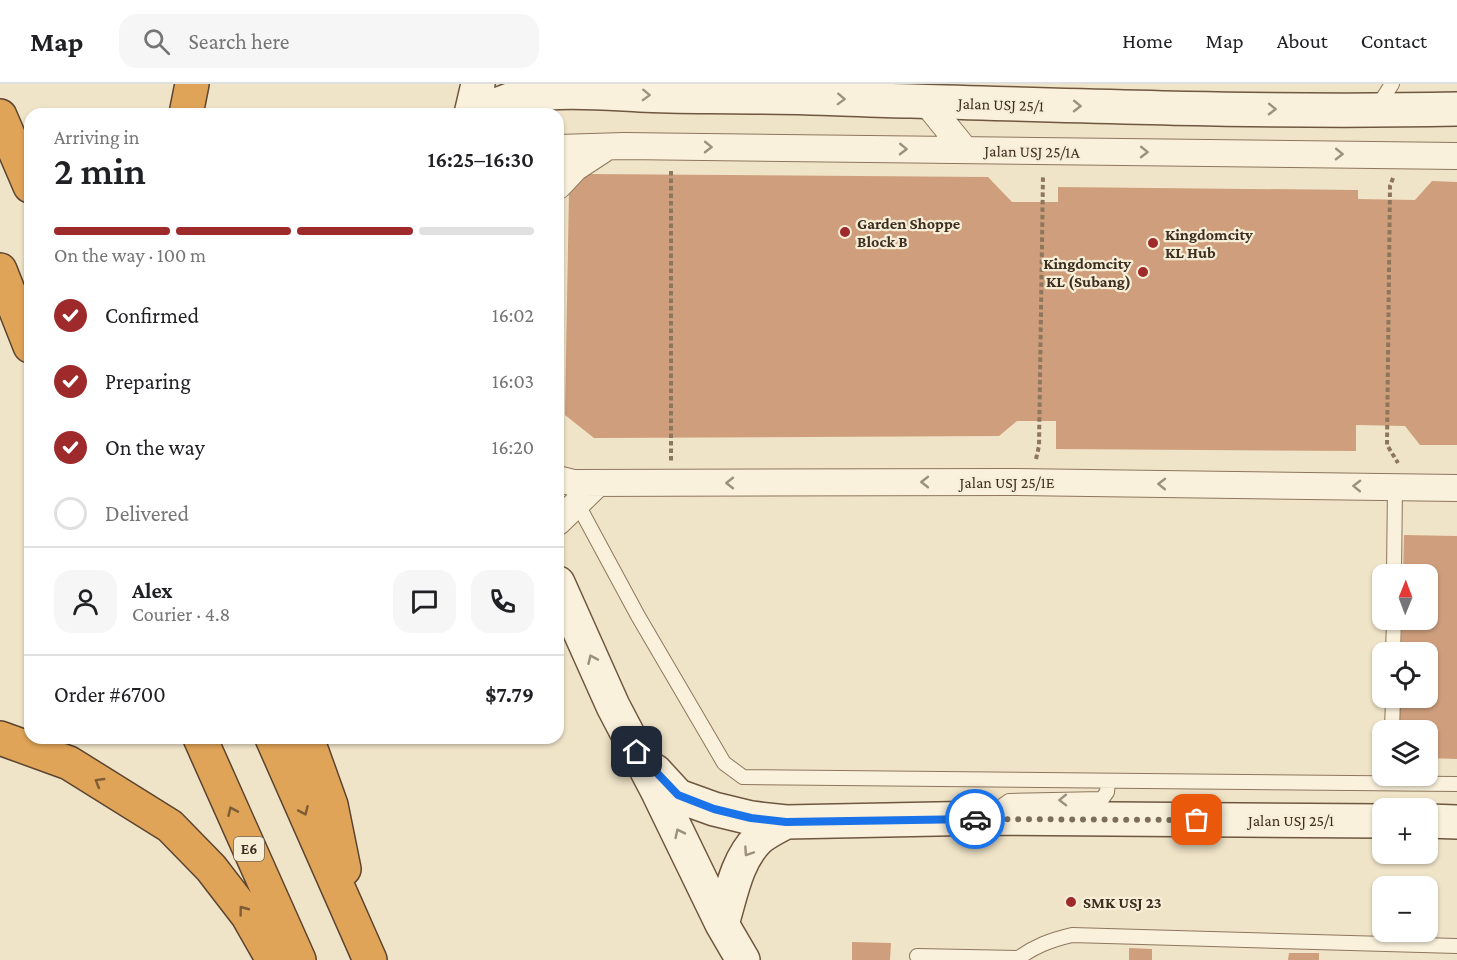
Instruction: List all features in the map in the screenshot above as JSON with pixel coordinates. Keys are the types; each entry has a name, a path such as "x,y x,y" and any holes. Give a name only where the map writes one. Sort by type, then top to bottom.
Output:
{"highway":[{"path":"187,108 192,84"},
{"path":"0,116 24,172"},
{"path":"0,270 24,331"},
{"path":"0,738 69,764 170,826 218,878 248,916 273,960"},
{"name":"E6","path":"203,744 298,960"},
{"path":"275,744 370,960"},
{"path":"309,744 331,804 342,853 350,915"}],"street":[{"path":"472,108 478,84"},
{"name":"Jalan USJ 25/1","path":"491,108 519,91 545,86 640,95 926,102 977,98 1383,97 1457,109"},
{"path":"926,102 965,150"},
{"path":"564,180 575,168 607,147"},
{"name":"Jalan USJ 25/1A","path":"564,148 671,147 1457,156"},
{"path":"564,470 577,487 564,511"},
{"name":"Jalan USJ 25/1E","path":"577,487 671,483 1011,482 1457,488"},
{"path":"564,596 604,685 742,960"},
{"path":"637,752 678,795 714,809 751,818 786,822"},
{"name":"Jalan USJ 25/1","path":"722,924 736,877 746,854 760,837 786,822 987,818 1372,821"},
{"path":"1438,821 1457,822"}],"lane":[{"path":"1395,564 1407,486"},
{"path":"577,487 638,616 724,763 742,777 1108,782 1372,780"},
{"path":"987,818 1009,801 1102,799 1107,792 1108,782"},
{"path":"1438,783 1457,784"},
{"path":"917,956 1017,959 1046,942 1072,935 1457,946"}],"path":[{"path":"671,147 671,483"},
{"path":"1011,482 1028,471 1036,462 1039,446 1043,151"},
{"path":"1407,486 1387,445 1390,186 1395,172 1406,162 1423,155"}],"building":[{"path":"586,174 988,177 1012,202 1058,202 1058,187 1358,190 1358,199 1415,200 1432,181 1457,182 1457,445 1420,445 1405,426 1356,425 1356,451 1056,449 1056,421 1017,421 999,436 594,438 565,415 569,190"},
{"path":"1404,535 1457,536 1457,759 1438,758 1438,720 1399,720 1400,708 1438,708 1438,642 1401,642 1402,630 1438,630 1438,564 1403,564"},
{"path":"852,942 891,943 890,960 852,960"},
{"path":"1129,948 1152,949 1152,960 1129,960"},
{"path":"1289,953 1319,953 1319,960 1288,960"}],"way so far":[{"path":"975,819 1197,820"}],"place":[{"name":"Garden Shoppe Block B","path":"845,232"},
{"name":"Kingdomcity KL Hub","path":"1153,243"},
{"name":"Kingdomcity KL (Subang)","path":"1143,272"},
{"name":"SMK USJ 23","path":"1071,902"}],"route":[{"path":"637,752 678,795 714,809 751,818 786,822 975,819"}]}
